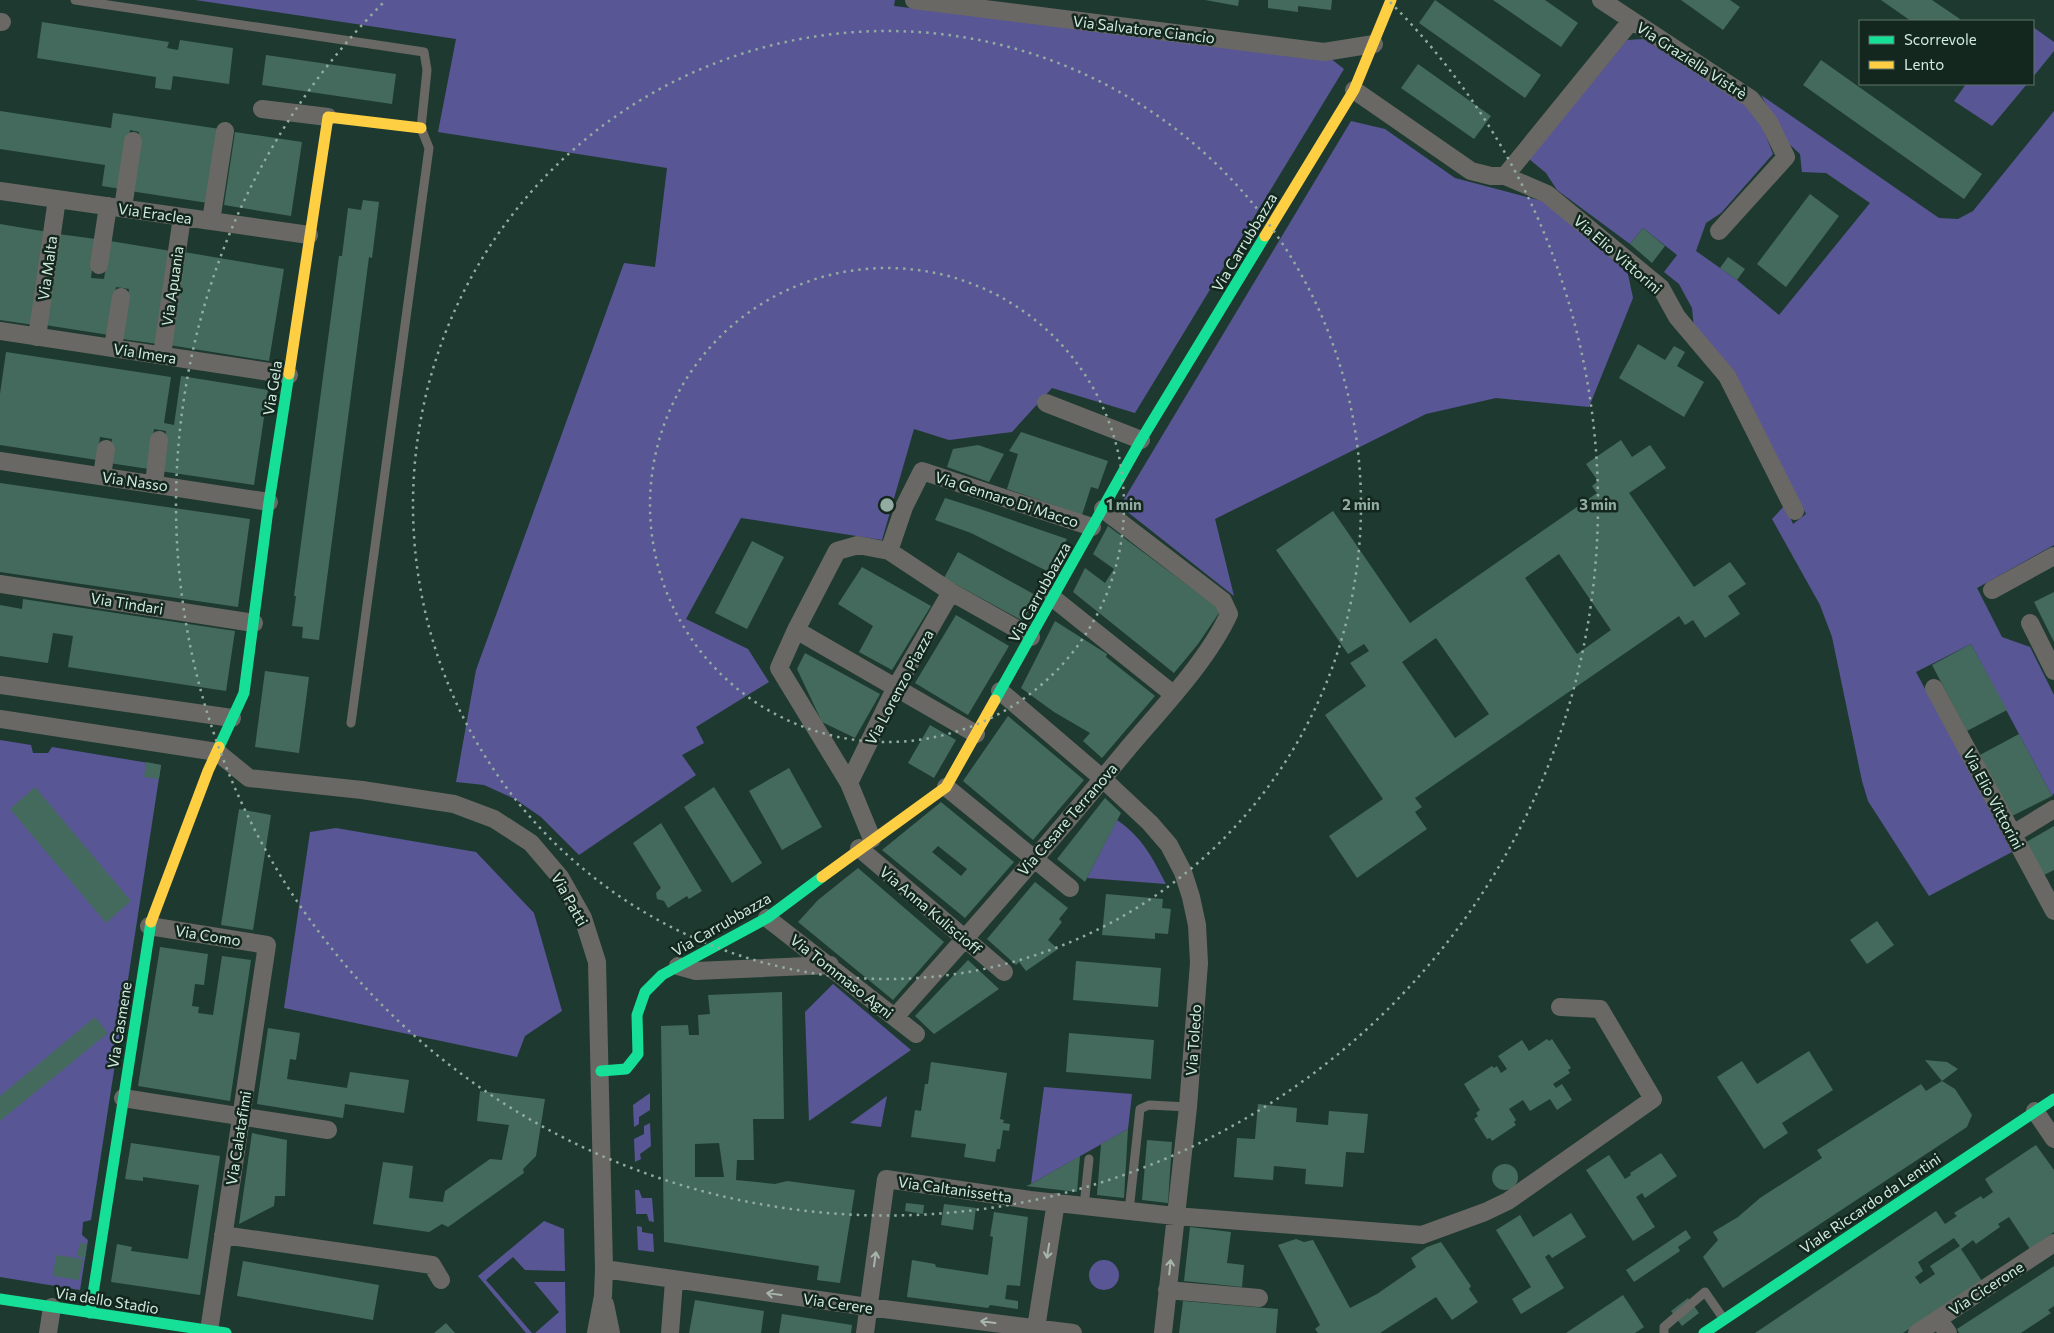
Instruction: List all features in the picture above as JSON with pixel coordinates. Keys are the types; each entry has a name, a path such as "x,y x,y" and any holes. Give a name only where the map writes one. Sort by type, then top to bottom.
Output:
{"street":[{"name":"Via Salvatore Ciancio","path":"914,0 1324,52 1374,44"},
{"name":"Via Carrubbazza","path":"601,1071 626,1069 638,1054 637,1014 645,992 662,975 768,918 866,844 946,787 1141,440 1354,90 1390,0"},
{"name":"Via Graziella Vistrè","path":"1601,0 1751,99 1769,122 1786,157 1719,231"},
{"path":"1505,176 1631,20"},
{"name":"Via Elio Vittorini","path":"1354,90 1471,171 1491,176 1505,176 1547,194 1661,288 1677,317 1727,376 1796,511"},
{"path":"262,109 421,128"},
{"name":"Via Gela","path":"217,752 244,693 269,502 328,117"},
{"path":"211,221 225,131"},
{"path":"99,266 133,140"},
{"name":"Via Eraclea","path":"0,191 309,235"},
{"name":"Via Malta","path":"37,337 57,199"},
{"name":"Via Apuania","path":"162,355 182,217"},
{"path":"112,348 121,296"},
{"name":"Via Imera","path":"0,331 289,375"},
{"path":"1046,403 1141,440"},
{"path":"154,484 159,440"},
{"path":"102,476 106,449"},
{"name":"Via Nasso","path":"0,461 269,502"},
{"name":"Via Gennaro Di Macco","path":"889,551 904,507 922,471 1092,527"},
{"name":"Via Cesare Terranova","path":"895,1017 965,939 1173,694 1219,634 1229,614 1223,601 1103,509"},
{"path":"866,844 849,783 779,668 796,630 837,551 858,545 889,551 951,592 1031,637"},
{"path":"1992,590 2054,556"},
{"name":"Via Tindari","path":"0,584 254,623"},
{"name":"Via Lorenzo Piazza","path":"849,783 895,689 951,592"},
{"path":"1053,598 1173,694"},
{"path":"2030,623 2054,671"},
{"path":"796,630 895,689 976,734"},
{"path":"0,685 232,718"},
{"name":"Via Elio Vittorini","path":"1934,688 2054,911"},
{"name":"Via Toledo","path":"1000,691 1102,779 1150,824 1169,845 1183,872 1191,897 1197,925 1199,962 1188,1107 1163,1333"},
{"path":"0,719 217,752"},
{"name":"Via Casmene","path":"90,1313 149,926 217,752"},
{"name":"Via Patti","path":"217,752 249,778 362,790 454,804 494,819 531,843 560,877 584,918 597,962 601,1071 604,1296"},
{"path":"946,787 1070,888"},
{"path":"2013,834 2054,808"},
{"name":"Via Anna Kuliscioff","path":"866,844 965,939 1004,972"},
{"name":"Via Tommaso Agni","path":"768,918 916,1034"},
{"name":"Via Como","path":"149,926 267,944"},
{"name":"Via Calatafimi","path":"217,1332 223,1235 267,944"},
{"path":"678,966 696,970 830,965"},
{"path":"1036,1328 1056,1202 1175,1216 1422,1235 1485,1212 1508,1201 1653,1099 1600,1008 1560,1007"},
{"path":"123,1098 328,1130"},
{"name":"Viale Riccardo da Lentini","path":"1704,1333 2054,1100"},
{"path":"2035,1111 2054,1140"},
{"name":"Via Caltanissetta","path":"865,1333 886,1179 1030,1200 1056,1202"},
{"path":"223,1235 432,1265 441,1280"},
{"name":"Via Cicerone","path":"1917,1333 1943,1326 2054,1243"},
{"name":"Via Cerere","path":"604,1269 674,1281 1073,1333"},
{"path":"670,1333 674,1281"},
{"path":"1167,1290 1260,1298"},
{"path":"596,1333 604,1296"},
{"path":"604,1296 611,1333"},
{"name":"Via dello Stadio","path":"0,1299 217,1332"},
{"path":"48,1333 52,1307"}],"lane":[{"path":"75,0 424,52 427,70 421,128 429,148 351,723"},
{"path":"1129,1211 1140,1109 1149,1105 1188,1107"},
{"path":"1084,1206 1089,1159"},
{"path":"1664,1333 1664,1327 1705,1292 1724,1319"}],"shaded area":[{"path":"195,0 895,0 894,6 1330,58 1344,69 1135,413 1052,388 1012,432 949,440 914,429 882,540 741,518 686,619 748,649 769,682 696,727 704,743 682,755 696,775 579,855 541,817 515,799 484,785 456,782 476,670 624,263 655,267 667,168 438,132 456,39"},
{"path":"2034,28 2054,42 2054,51 2034,76"},
{"path":"1643,39 1745,103 1762,126 1773,154 1721,213 1706,223 1696,251 1737,280 1779,315 1870,203 1826,173 1802,172 1800,154 1788,143 1761,95 1939,218 1958,219 1973,211 2054,111 2054,545 1977,588 2002,637 2030,647 2054,695 2054,793 2052,796 1971,644 1916,672 2012,852 1929,896 1868,801 1862,781 1832,637 1820,605 1772,519 1785,505 1793,524 1806,514 1733,374 1694,328 1692,308 1679,284 1664,272 1677,255 1643,228 1630,244 1557,190 1546,173 1529,159 1627,40"},
{"path":"1965,85 2026,85 1992,126 1954,101"},
{"path":"1351,121 1385,129 1455,178 1542,201 1604,249 1628,274 1633,298 1589,407 1496,398 1426,414 1215,519 1234,596 1120,506"},
{"path":"0,740 31,745 33,753 48,753 52,747 161,765 91,1220 83,1222 82,1235 88,1240 80,1290 0,1277"},
{"path":"1117,820 1140,841 1151,856 1166,884 1087,878"},
{"path":"336,828 476,852 534,913 562,1011 525,1036 517,1057 284,1008 310,832"},
{"path":"833,984 911,1050 809,1121 805,1012"},
{"path":"1044,1087 1132,1094 1128,1129 1031,1184"},
{"path":"650,1093 650,1110 639,1117 639,1124 634,1127 633,1105"},
{"path":"887,1096 881,1127 850,1123"},
{"path":"650,1123 651,1146 640,1154 641,1159 635,1162 634,1139 644,1134 644,1126"},
{"path":"635,1190 639,1190 642,1198 652,1198 654,1222 649,1221 647,1214 636,1214"},
{"path":"544,1221 564,1229 565,1271 525,1270 513,1257 486,1280 532,1333 526,1333 478,1276"},
{"path":"637,1226 642,1227 642,1232 653,1234 654,1252 638,1250"},
{"path":"1104,1260 1115,1264 1119,1275 1115,1286 1104,1290 1093,1286 1089,1275 1093,1264"},
{"path":"534,1282 565,1282 566,1333 535,1333 559,1312"}],"building":[{"path":"1205,0 1239,0 1238,6"},
{"path":"1268,0 1332,0 1331,10 1298,6 1298,12 1268,8"},
{"path":"1435,0 1541,75 1525,98 1419,23"},
{"path":"1493,0 1545,0 1578,23 1561,47"},
{"path":"1681,0 1730,0 1740,7 1723,30"},
{"path":"1881,0 1932,0 1960,19 1959,20 1910,20"},
{"path":"42,22 169,42 167,48 178,50 180,40 233,48 229,84 173,76 171,90 155,88 156,77 37,58"},
{"path":"266,55 396,74 392,104 262,85"},
{"path":"1821,60 1982,174 1964,199 1803,85"},
{"path":"1418,64 1491,116 1474,139 1401,88"},
{"path":"0,111 111,128 113,113 220,129 208,203 130,191 139,132 130,130 121,189 102,186 105,165 0,149"},
{"path":"235,132 302,142 291,216 224,205"},
{"path":"1810,194 1839,216 1786,287 1757,264"},
{"path":"363,200 379,202 372,258 369,257 319,640 302,638 303,627 292,626 296,596 294,596 339,256 342,256 348,208 361,210"},
{"path":"0,224 48,232 34,325 0,320"},
{"path":"1643,228 1665,246 1652,263 1630,244"},
{"path":"58,234 96,239 91,278 104,279 110,241 171,251 158,344 122,339 129,289 116,287 109,335 45,325"},
{"path":"184,252 284,269 269,361 169,345"},
{"path":"1728,257 1745,269 1737,280 1720,268"},
{"path":"1638,344 1665,360 1674,346 1685,352 1677,366 1704,382 1684,417 1619,378"},
{"path":"6,352 171,377 164,423 174,425 181,376 268,390 254,485 160,471 166,431 154,429 149,469 109,463 112,439 100,437 97,460 0,445 0,394"},
{"path":"1021,432 1108,461 1098,489 1091,487 1082,515 1007,489 1018,454 1009,451"},
{"path":"1621,440 1632,457 1650,445 1666,468 1629,493 1694,587 1730,562 1746,584 1728,596 1740,614 1705,638 1693,620 1685,625 1679,616 1415,798 1422,807 1415,812 1427,829 1357,878 1329,836 1383,799 1325,715 1366,686 1350,663 1369,651 1364,644 1348,654 1276,550 1333,511 1410,623 1597,493 1592,486 1598,481 1586,464","holes":["1559,554 1611,630 1577,654 1525,578","1436,638 1489,714 1455,738 1402,662"]},
{"path":"978,445 1004,454 989,482 947,467 953,449"},
{"path":"0,483 250,519 238,607 0,572"},
{"path":"945,498 1067,539 1049,572 971,533 935,520"},
{"path":"1108,526 1221,610 1198,644 1174,673 1073,592 1085,568 1105,583 1114,569 1093,554"},
{"path":"752,541 784,557 747,629 715,613"},
{"path":"958,552 1037,596 1023,621 944,578"},
{"path":"862,567 931,606 892,670 859,652 873,626 838,604"},
{"path":"2054,592 2054,642 2034,602"},
{"path":"23,599 235,631 226,691 68,667 73,636 53,633 48,663 0,656 0,605 22,609"},
{"path":"956,615 1009,646 968,715 915,683"},
{"path":"1055,621 1107,654 1106,657 1155,696 1102,758 1083,741 1090,733 1054,712 1021,688"},
{"path":"1971,644 2007,710 1967,731 1932,665"},
{"path":"805,653 880,694 855,738 822,722 797,669"},
{"path":"265,671 309,677 299,753 255,747"},
{"path":"1008,716 1084,780 1033,840 963,781"},
{"path":"930,725 956,740 934,778 908,763"},
{"path":"2019,734 2052,796 2012,816 1980,755"},
{"path":"146,762 161,765 159,779 144,777"},
{"path":"789,768 822,827 782,850 749,791"},
{"path":"35,787 131,901 106,923 10,809"},
{"path":"714,787 762,863 732,883 684,807"},
{"path":"1105,798 1121,813 1085,882 1057,859"},
{"path":"941,802 1014,862 965,918 882,850","holes":["938,846 967,869 961,876 932,852"]},
{"path":"239,809 271,815 253,930 221,925"},
{"path":"661,823 702,891 689,899 687,896 668,908 664,901 657,899 656,893 661,888 633,843"},
{"path":"2054,826 2054,870 2042,876 2023,844"},
{"path":"858,868 944,942 893,1000 798,922 818,900"},
{"path":"1035,882 1068,908 1059,919 1062,922 1048,940 1058,949 1026,971 1019,962 1016,965 987,939"},
{"path":"1106,894 1163,899 1162,908 1171,909 1168,934 1155,933 1155,939 1102,935"},
{"path":"1877,921 1894,945 1867,964 1850,940"},
{"path":"160,947 208,954 204,985 195,984 192,1006 199,1007 198,1013 213,1015 222,956 251,960 230,1101 138,1086"},
{"path":"968,960 999,989 934,1034 915,1016"},
{"path":"1076,961 1161,968 1158,1007 1073,1000"},
{"path":"782,992 784,1119 753,1119 754,1160 737,1160 736,1180 775,1184 787,1181 855,1190 840,1283 817,1280 819,1266 664,1242 661,1026 688,1025 689,1035 699,1035 698,1015 710,1014 708,995","holes":["719,1143 724,1177 695,1177 695,1144"]},
{"path":"95,1017 108,1033 0,1121 0,1096"},
{"path":"268,1028 300,1033 296,1060 290,1059 287,1079 347,1088 350,1072 409,1080 404,1113 345,1104 343,1118 257,1104"},
{"path":"1069,1033 1154,1040 1151,1079 1066,1072"},
{"path":"1547,1039 1549,1041 1552,1039 1571,1068 1568,1070 1570,1073 1553,1084 1556,1088 1562,1084 1572,1100 1557,1110 1550,1099 1530,1111 1523,1100 1509,1109 1516,1120 1514,1122 1516,1125 1492,1141 1490,1138 1487,1139 1474,1119 1478,1116 1476,1113 1480,1110 1464,1084 1492,1066 1494,1068 1497,1066 1501,1073 1507,1069 1498,1056 1522,1040 1529,1051"},
{"path":"1809,1051 1833,1090 1782,1123 1788,1133 1764,1149 1717,1077 1742,1061 1757,1084"},
{"path":"1925,1060 1947,1062 1958,1069 1942,1081"},
{"path":"931,1062 1007,1073 1000,1119 1004,1120 1003,1123 1010,1124 1009,1131 1003,1130 1000,1149 997,1149 995,1162 964,1157 966,1144 911,1137 915,1110 921,1111"},
{"path":"1942,1081 1955,1089 1972,1115 1967,1127 1723,1288 1703,1257 1718,1240 1713,1232 1738,1217 1760,1198 1822,1158 1817,1150 1921,1084 1926,1091"},
{"path":"480,1091 545,1099 536,1156 523,1169 524,1173 448,1227 442,1224 429,1232 373,1224 383,1162 413,1166 409,1198 443,1202 445,1191 490,1159 502,1160 509,1125 477,1121"},
{"path":"1258,1104 1297,1108 1296,1122 1328,1125 1329,1111 1368,1114 1364,1153 1346,1152 1343,1187 1305,1184 1306,1169 1274,1166 1273,1180 1234,1177 1237,1138 1255,1139"},
{"path":"1128,1129 1124,1198 1097,1195 1101,1144"},
{"path":"252,1133 287,1140 285,1196 275,1196 274,1206 239,1224"},
{"path":"1147,1140 1172,1142 1168,1203 1142,1200"},
{"path":"131,1143 220,1156 200,1295 111,1282 117,1244 132,1247 131,1251 188,1259 199,1185 143,1177 143,1181 125,1179"},
{"path":"2036,1145 2054,1170 2054,1232 2030,1249 2009,1217 1998,1224 2000,1227 1976,1244 1973,1240 1961,1249 1982,1281 1903,1333 1755,1333 1936,1211 1945,1224 1957,1216 1954,1213 1981,1196 1983,1199 1993,1192 1985,1179","holes":["1954,1238 1960,1246 1930,1266 1935,1274 1920,1284 1915,1277 1923,1271 1918,1262"]},
{"path":"1661,1153 1677,1176 1645,1198 1642,1193 1636,1197 1655,1227 1633,1241 1586,1170 1609,1155 1625,1179 1631,1175 1630,1173"},
{"path":"1080,1156 1077,1192 1026,1186 1031,1184"},
{"path":"1505,1164 1514,1168 1518,1177 1514,1186 1505,1190 1496,1186 1492,1177 1496,1168"},
{"path":"906,1203 924,1205 923,1214 905,1211"},
{"path":"944,1204 976,1208 973,1230 941,1225"},
{"path":"994,1212 1028,1217 1020,1286 1007,1285 1005,1299 1018,1301 1018,1309 990,1305 988,1308 907,1297 912,1260 935,1264 936,1267 988,1275 993,1237 990,1236"},
{"path":"1571,1213 1586,1237 1552,1258 1549,1254 1545,1257 1564,1288 1521,1314 1512,1299 1531,1287 1496,1230 1520,1215 1533,1237"},
{"path":"1190,1227 1231,1232 1227,1263 1244,1265 1242,1287 1184,1281"},
{"path":"1686,1230 1691,1238 1678,1247 1680,1251 1634,1282 1626,1270"},
{"path":"1296,1239 1304,1242 1313,1240 1350,1308 1377,1294 1416,1267 1411,1258 1427,1247 1441,1242 1471,1286 1469,1289 1478,1302 1452,1320 1436,1297 1380,1333 1318,1333 1315,1329 1320,1325 1278,1245"},
{"path":"80,1243 87,1244 85,1258 77,1256"},
{"path":"56,1255 83,1259 79,1280 53,1276"},
{"path":"243,1261 379,1285 373,1320 237,1296"},
{"path":"2054,1266 2054,1306 2048,1310 2051,1313 2021,1333 1959,1333 1957,1329"},
{"path":"1623,1295 1644,1327 1635,1333 1566,1333"},
{"path":"1688,1298 1699,1313 1682,1326 1671,1311"},
{"path":"695,1300 764,1311 761,1333 689,1333"},
{"path":"1183,1301 1278,1309 1276,1333 1179,1333"},
{"path":"782,1314 852,1325 851,1333 779,1333"},
{"path":"446,1323 455,1333 434,1333"}],"traffic: fast":[{"path":"995,700 1141,440 1265,236"},
{"path":"219,747 244,693 269,502 289,374"},
{"path":"601,1071 626,1069 638,1054 637,1015 645,992 662,975 767,918 822,877"},
{"path":"90,1313 151,922"},
{"path":"1704,1333 2054,1099"},
{"path":"0,1299 226,1333"}],"traffic: slow":[{"path":"1265,236 1354,90 1391,0"},
{"path":"289,374 328,117 421,128"},
{"path":"822,877 946,787 995,700"},
{"path":"151,922 208,771 219,747"}]}
